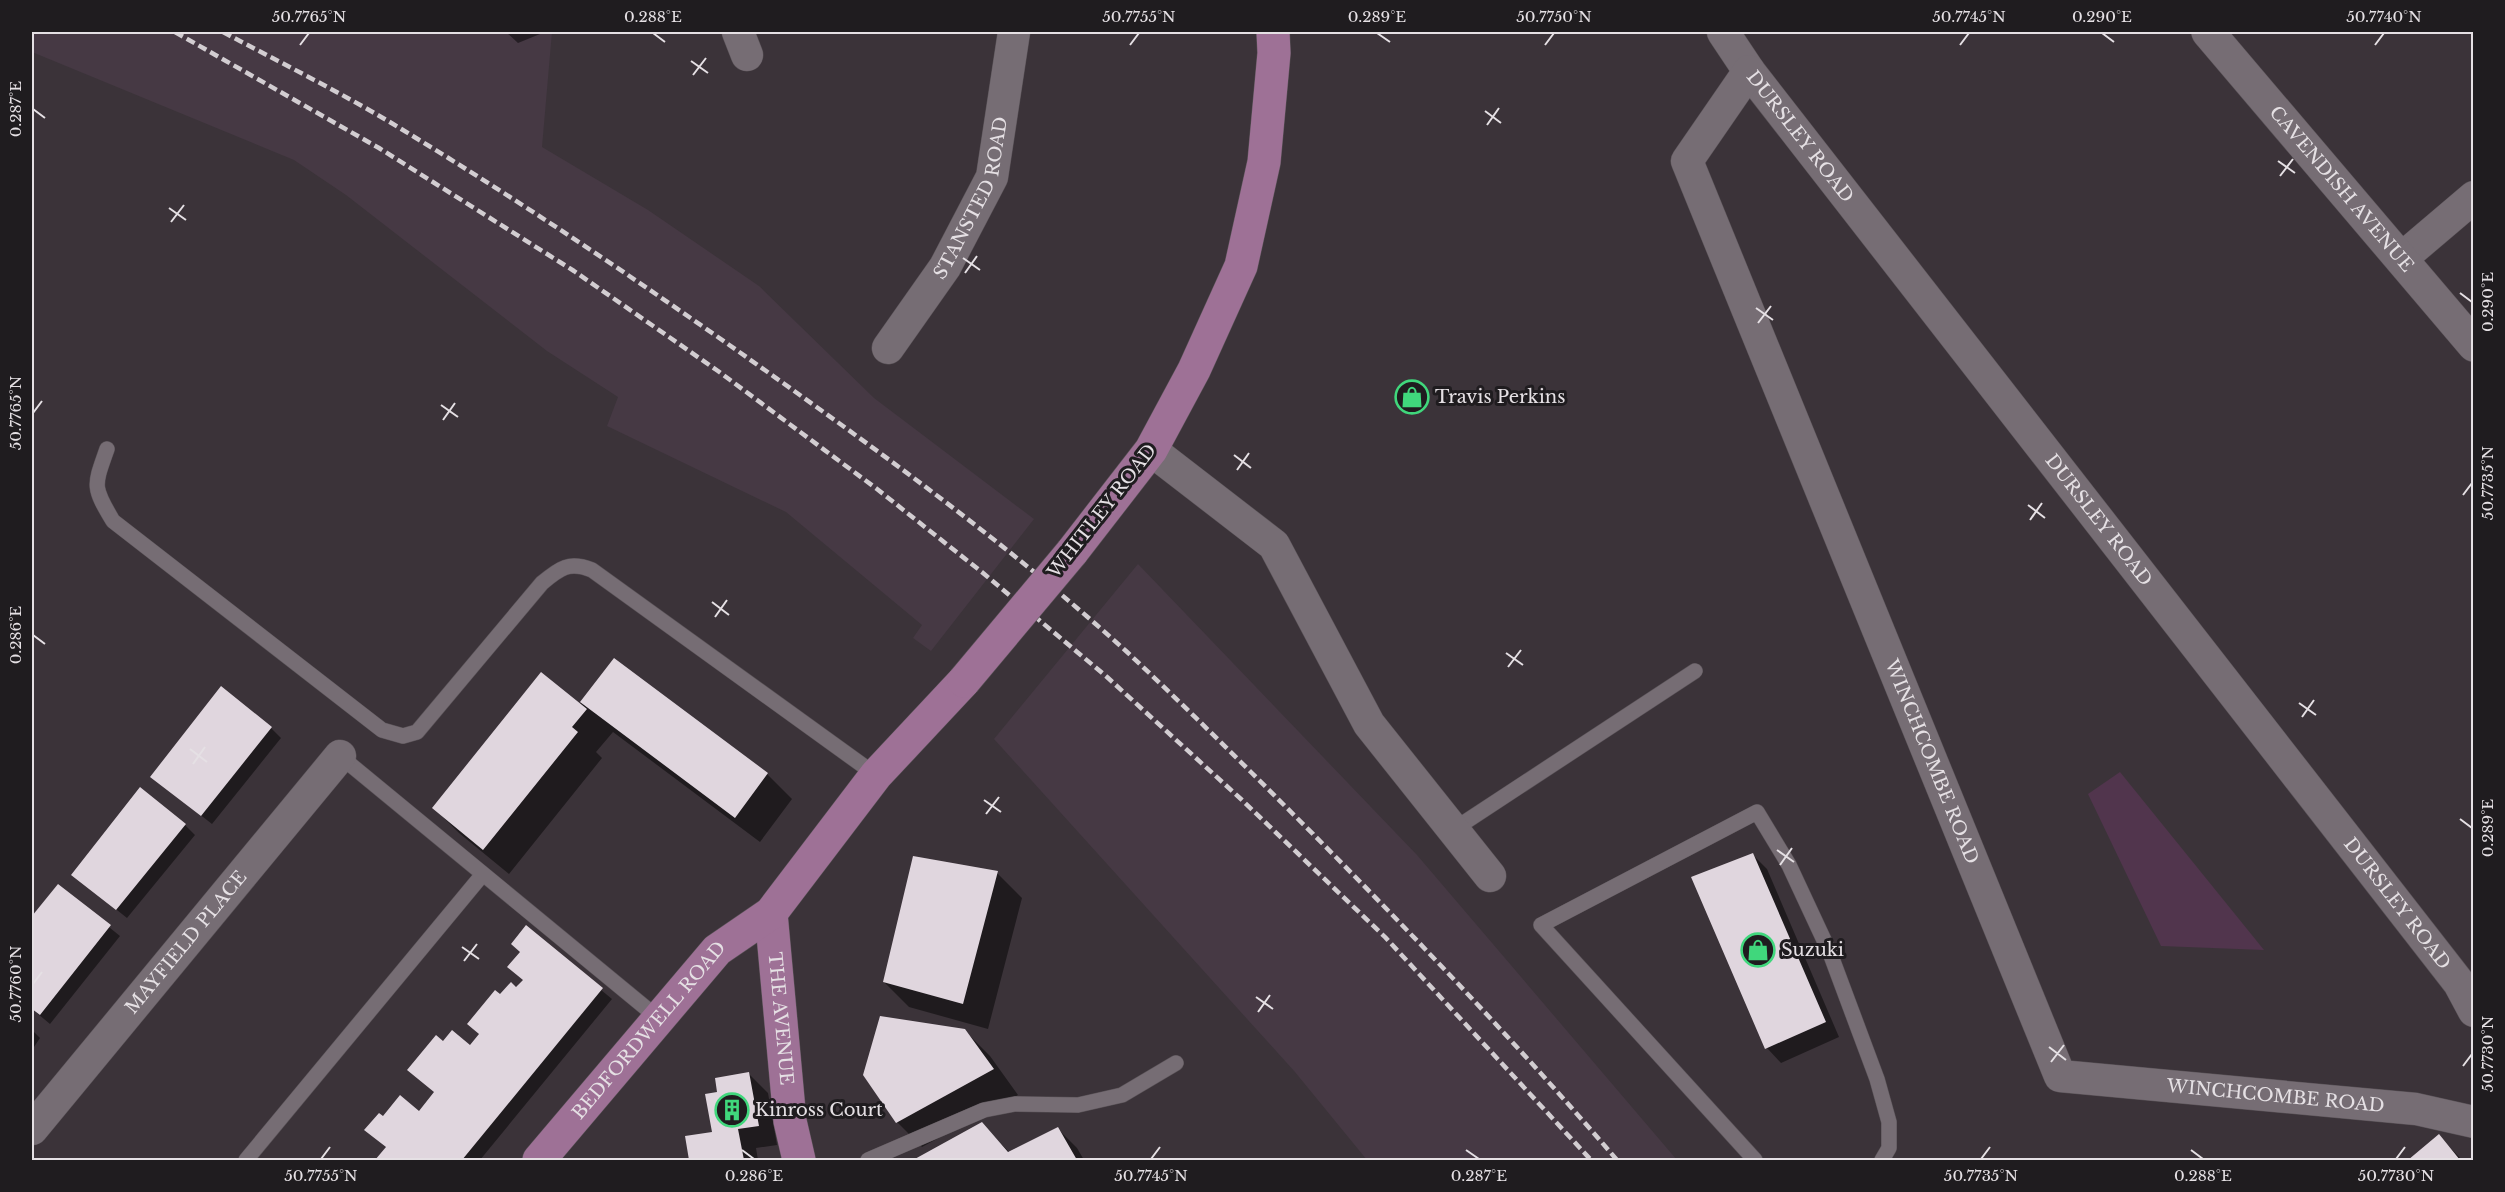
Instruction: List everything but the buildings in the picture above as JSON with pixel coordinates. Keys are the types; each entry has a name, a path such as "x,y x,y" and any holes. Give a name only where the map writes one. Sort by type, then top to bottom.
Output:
{"main road":[{"name":"WHITLEY ROAD","path":"771,913 876,775 964,681 1072,552 1151,450 1194,370 1241,266 1264,162 1274,53 1273,32"},
{"name":"BEDFORDWELL ROAD","path":"539,1161 717,950 771,913"},
{"name":"THE AVENUE","path":"771,913 790,1121 799,1161"}],"street":[{"name":"DURSLEY ROAD","path":"1723,32 1749,71 2459,983 2474,1011"},
{"name":"CAVENDISH AVENUE","path":"2208,32 2474,345"},
{"name":"STANSTED ROAD","path":"888,348 945,267 992,177 1014,34"},
{"name":"WINCHCOMBE ROAD","path":"1749,71 1687,161 2060,1076 2416,1109 2474,1122"},
{"path":"2402,259 2474,197"},
{"path":"1151,450 1274,546 1369,724 1490,876"},
{"name":"MAYFIELD PLACE","path":"32,1129 340,756"}],"lane":[{"path":"107,449 96,482 100,500 113,521 382,730 403,736 417,732 542,583 557,570 577,564 592,570 876,775"},
{"path":"1453,830 1695,671"},
{"path":"340,756 658,1018"},
{"path":"1755,1161 1541,924 1757,812 1790,865 1825,943 1876,1079 1889,1122 1889,1148 1882,1161"},
{"path":"246,1161 483,874"},
{"path":"868,1161 984,1110 1015,1104 1078,1104 1122,1095 1176,1063"}],"shaded area":[{"path":"32,32 552,32 542,147 648,210 759,286 874,398 1034,519 931,651 913,638 922,625 786,512 607,426 618,397 547,351 346,195 294,160 32,52"},
{"path":"1138,564 1417,855 1677,1160 1367,1160 1295,1072 994,739"},
{"path":"2120,772 2264,950 2161,946 2088,794"}],"railway":[{"path":"175,32 379,148 574,271 718,371 877,489 983,573 1107,677 1242,800 1385,937 1591,1160"},
{"path":"223,32 377,114 545,220 783,383 915,479 1002,546 1126,651 1291,812 1468,995 1617,1160"}],"place":[{"name":"Travis Perkins","path":"1412,397"},
{"name":"Suzuki","path":"1758,950"},
{"name":"Kinross Court","path":"732,1110"}]}
